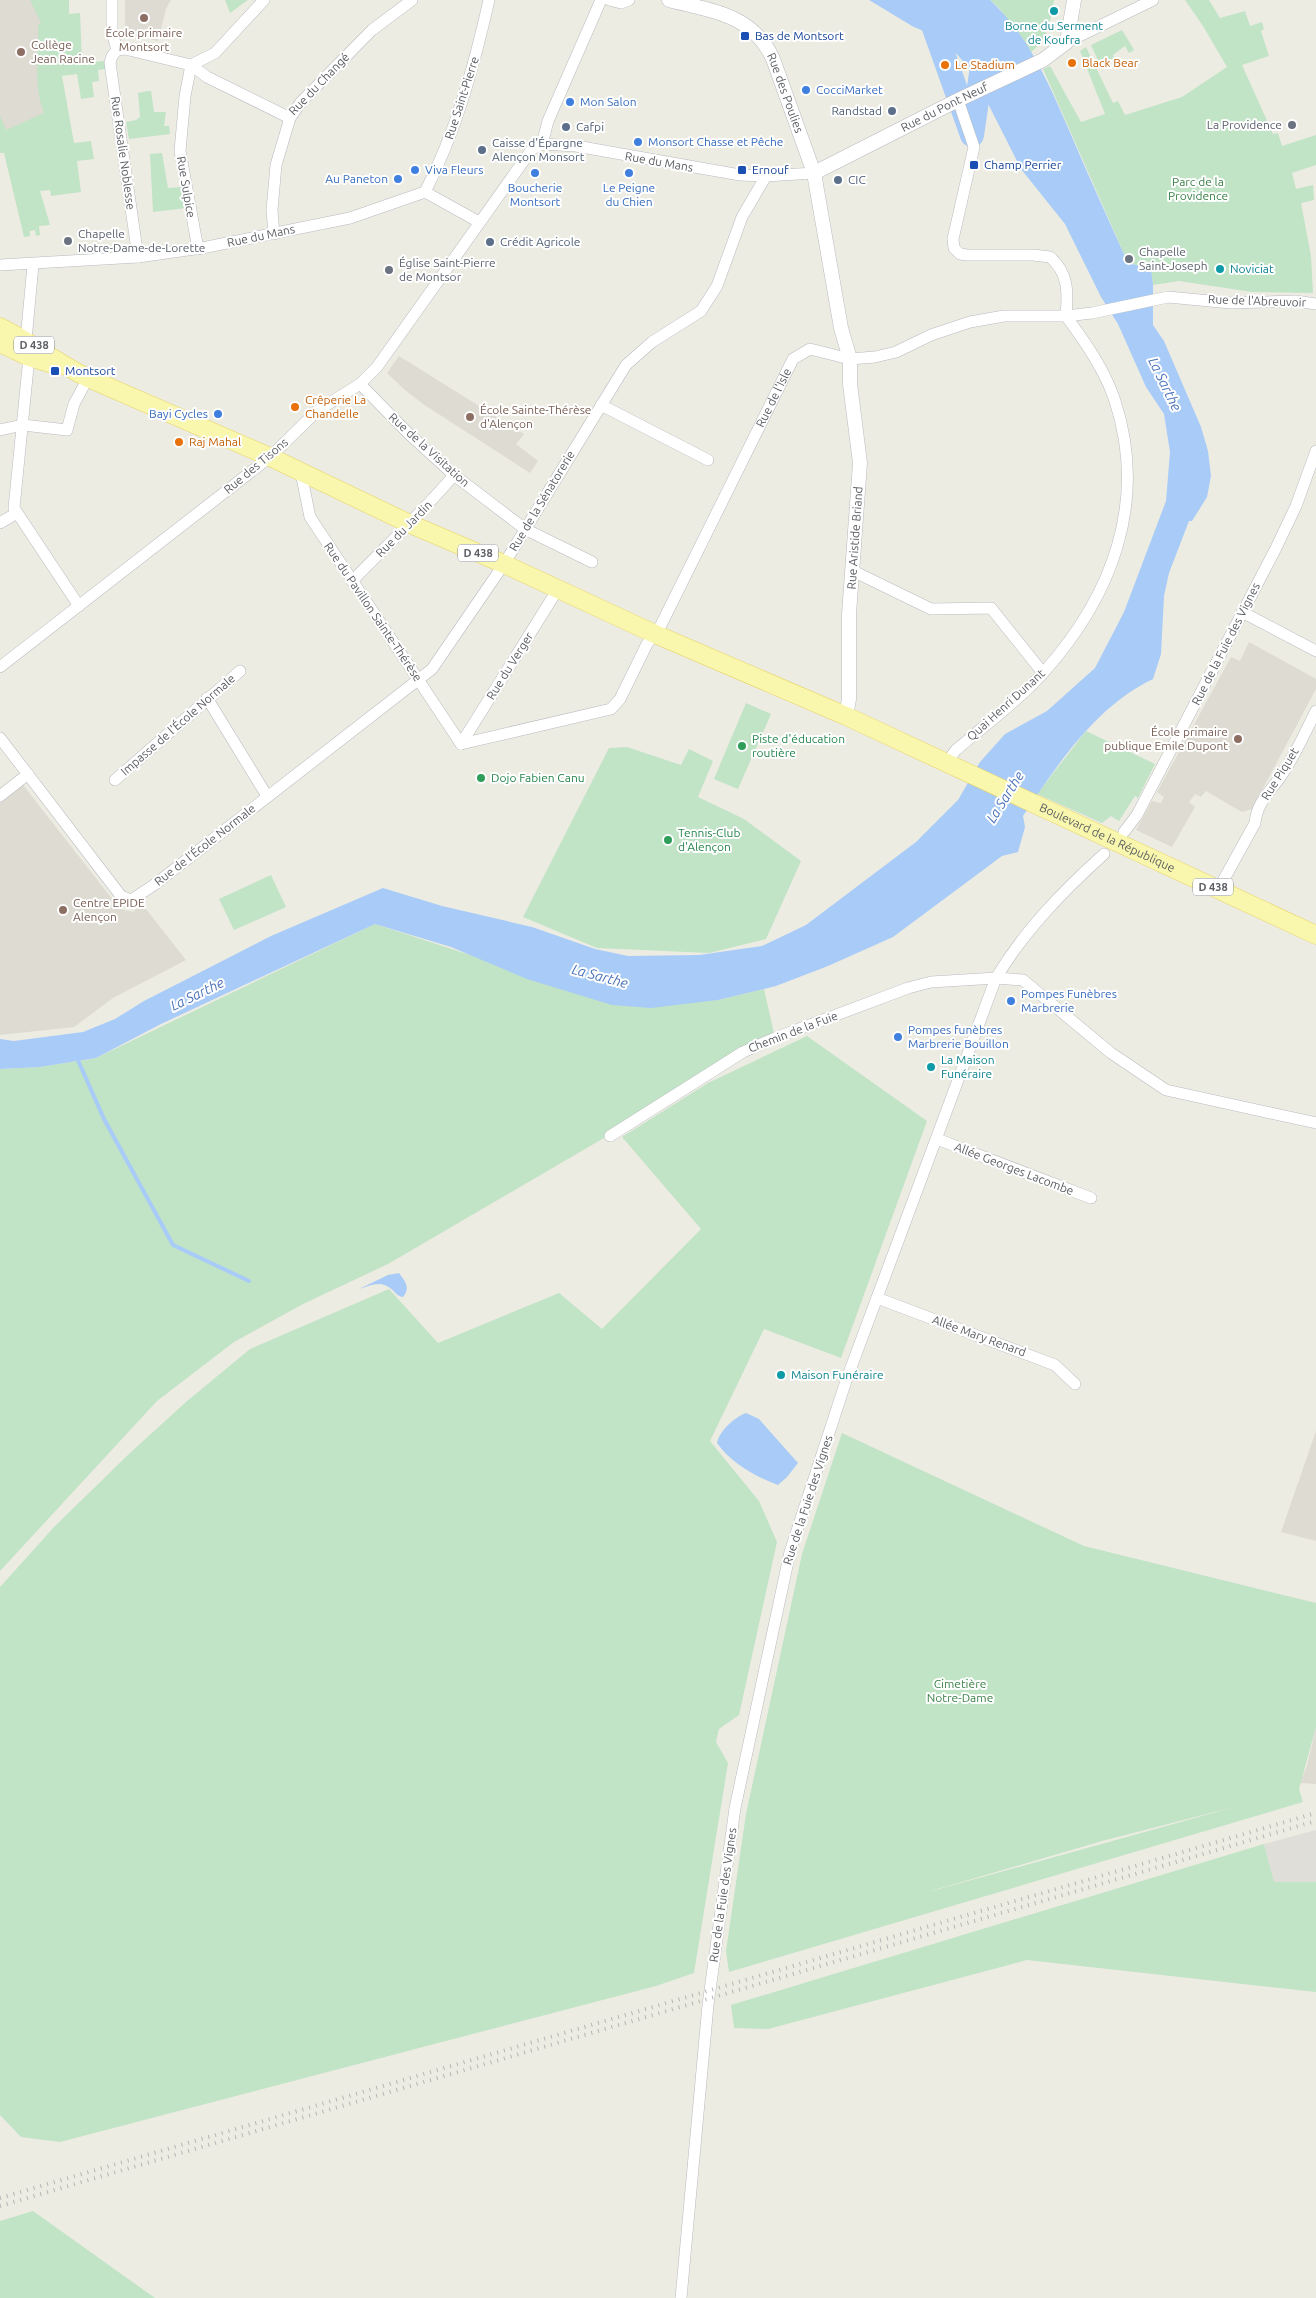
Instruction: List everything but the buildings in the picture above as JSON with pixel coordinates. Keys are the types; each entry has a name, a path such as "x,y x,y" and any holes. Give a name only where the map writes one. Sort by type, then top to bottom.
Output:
{"main road":[{"name":"D 438","path":"0,327 26,340 65,367 88,378 270,457 410,524 504,564 655,634 846,716 946,762"},
{"name":"D 438","path":"0,343 30,357 65,367"},
{"name":"Boulevard de la République","path":"946,762 1034,805 1316,935"}],"street":[{"path":"112,0 112,32 117,50"},
{"path":"190,65 216,53 264,0"},
{"name":"Rue du Changé","path":"117,50 125,49 190,65 207,77 290,118 301,102 372,30 412,0"},
{"name":"Rue Saint-Pierre","path":"425,192 439,165 474,63 489,0"},
{"path":"542,144 548,121 601,0"},
{"path":"609,0 621,3 629,0"},
{"name":"Rue des Poulies","path":"669,0 724,14 751,28 770,51 814,173"},
{"path":"1067,42 1074,0"},
{"name":"Rue du Pont Neuf","path":"814,173 958,100 1043,60 1067,42 1154,0"},
{"name":"Rue Rosalie Noblesse","path":"117,50 112,56 110,63 138,257"},
{"name":"Rue Sulpice","path":"190,65 180,151 198,249"},
{"path":"958,100 972,135 974,147 953,239 956,252 967,255 1033,255 1050,257 1060,268 1066,283 1068,295 1066,316"},
{"path":"274,234 272,210 276,166 290,118"},
{"name":"Rue du Mans","path":"542,144 576,146 722,173 766,176 814,173"},
{"name":"Rue des Tisons","path":"0,668 270,457 317,411 360,384 377,367 528,154 532,149 542,144"},
{"path":"814,173 840,328 850,359"},
{"name":"Rue de la Sénatorerie","path":"419,679 432,669 504,564 626,364 652,342 701,311 717,286 742,217 766,176"},
{"path":"425,192 479,222"},
{"name":"Rue du Mans","path":"0,265 33,265 138,257 198,249 350,218 425,192"},
{"path":"26,340 33,265"},
{"name":"Rue de l'Abreuvoir","path":"1066,316 1092,314 1168,297 1231,303 1296,301 1316,304"},
{"name":"Rue de l'Isle","path":"461,744 610,709 620,700 792,360 801,352 810,349 850,359 875,357 896,352 931,335 970,322 995,317 1066,316"},
{"name":"Quai Henri Dunant","path":"946,762 956,750 1043,673 1076,634 1098,598 1118,550 1126,509 1128,459 1124,434 1114,399 1090,350 1066,316"},
{"path":"30,357 14,508 79,606"},
{"name":"Rue Aristide Briand","path":"846,716 849,614 860,463 850,384 850,359"},
{"path":"0,430 22,425 67,430 74,404 88,378"},
{"name":"Rue de la Visitation","path":"360,384 409,434 454,475 525,529 592,562"},
{"path":"601,405 708,460"},
{"name":"Rue de la Fuie des Vignes","path":"1124,832 1137,815 1296,506 1316,451"},
{"name":"Rue du Pavillon Sainte-Thérèse","path":"301,473 310,517 461,744"},
{"name":"Rue du Jardin","path":"352,582 410,524 454,475"},
{"path":"0,523 17,513"},
{"path":"853,572 931,609 991,608 1043,673"},
{"name":"Rue du Verger","path":"461,744 558,589"},
{"path":"1242,612 1316,652"},
{"name":"Impasse de l'École Normale","path":"115,780 240,671"},
{"name":"Rue de l'École Normale","path":"0,738 113,887 121,896 131,900 154,886 419,679"},
{"path":"207,698 267,796"},
{"name":"Rue Piquet","path":"1218,890 1255,823 1256,813 1280,777 1316,711"},
{"path":"0,796 28,774"},
{"name":"Rue de la Fuie des Vignes","path":"681,2298 708,2005 734,1808 790,1552 846,1381 996,978 1014,948 1062,893 1104,854"},
{"name":"Chemin de la Fuie","path":"610,1136 743,1052 775,1038 908,988 931,982 996,978 1023,980 1111,1054 1166,1090 1316,1123"},
{"name":"Allée Georges Lacombe","path":"937,1139 1091,1198"},
{"name":"Allée Mary Renard","path":"878,1298 1055,1365 1075,1384"}],"shaded area":[{"name":"Collège Jean Racine","path":"0,0 34,0 45,25 51,122 0,134"},
{"name":"École primaire Montsort","path":"125,0 171,0 166,9 158,41 132,35 128,32 125,26"},
{"name":"École Sainte-Thérèse d'Alençon","path":"399,356 524,434 516,444 538,461 530,473 423,404 405,390 387,373"},
{"name":"École primaire publique Emile Dupont","path":"1249,642 1316,679 1316,689 1252,809 1242,812 1206,791 1201,797 1195,794 1189,802 1195,807 1172,847 1136,830 1152,801 1161,803 1164,797 1157,792 1231,657 1240,661"},
{"name":"Centre EPIDE Alençon","path":"23,785 120,909 133,912 142,904 186,960 113,998 74,1027 0,1035 0,803"},
{"path":"1316,1431 1316,1541 1281,1532"},
{"path":"1316,1727 1316,1784 1300,1783 1307,1766"},
{"path":"1316,1830 1316,1882 1274,1882 1264,1844"}],"green space":[{"path":"30,0 69,0 69,14 80,13 82,63 105,61 105,69 98,70 99,81 92,82 94,97 81,99 77,74 62,76 74,143 91,141 94,159 77,161 81,192 51,196 50,190 40,191 50,225 39,226 40,235 36,236 35,230 30,231 30,236 24,237 4,153 0,153 0,116 6,130 44,113 38,81 38,25 41,23"},
{"path":"225,0 248,0 230,13"},
{"path":"990,0 1054,0 1048,29 1037,47 1031,52 999,8"},
{"name":"Parc de la Providence","path":"1185,0 1209,0 1220,18 1245,11 1250,26 1262,22 1264,29 1261,31 1269,56 1242,65 1273,134 1278,133 1282,146 1316,135 1316,165 1292,173 1296,189 1313,185 1314,200 1301,203 1311,256 1313,293 1252,292 1179,281 1153,285 1151,269 1128,263 1043,69 1050,66 1081,122 1105,114 1080,51 1086,47 1113,103 1118,101 1125,115 1182,97 1227,67"},
{"path":"1122,30 1134,50 1129,53 1125,46 1113,55 1115,60 1101,67 1091,45"},
{"path":"151,91 154,112 166,112 164,126 169,126 170,134 129,139 126,122 140,117 138,93"},
{"path":"162,153 168,188 182,187 187,208 153,212 150,154"},
{"name":"Piste d'éducation routière","path":"746,703 771,714 738,789 714,779"},
{"path":"1086,731 1155,764 1138,798 1135,796 1119,821 1111,816 1102,823 1037,794"},
{"name":"Tennis-Club d'Alençon","path":"627,747 681,765 689,749 713,761 698,797 744,819 801,861 766,939 709,953 597,948 523,917 609,748"},
{"path":"271,875 286,907 234,930 219,899"},
{"path":"375,924 627,1006 718,1000 764,989 775,1038 388,1264 303,1304 234,1342 157,1401 0,1571 0,1069 40,1067 96,1058"},
{"path":"807,1036 927,1121 841,1358 764,1329 710,1441 759,1501 777,1542 739,1715 719,1729 716,1742 728,1763 694,1973 656,1986 60,2142 21,2137 0,2115 0,1587 54,1527 131,1452 186,1402 250,1349 389,1289 438,1343 559,1293 602,1329 701,1229 622,1137 708,1083"},
{"name":"Cimetière Notre-Dame","path":"842,1433 1084,1546 1316,1603 1316,1727 1299,1789 1303,1802 729,1972 726,1951 746,1814 802,1554","holes":["1238,1806 931,1891 1102,1841"]},
{"path":"1264,1844 1274,1882 1316,1882 1316,1992 1027,1960 768,2029 734,2028 731,2005"},
{"path":"33,2211 155,2298 0,2298 0,2221"}],"water":[{"path":"869,0 990,0 1018,32 1040,67 1128,263 1151,269 1153,325 1164,341 1201,427 1208,451 1211,476 1207,497 1192,521 1189,521 1169,573 1164,596 1161,654 1153,679 1113,705 1079,738 1064,757 1023,816 1025,827 1018,852 1002,856 893,937 828,966 776,986 718,1000 651,1008 612,1005 527,979 451,947 375,924 161,1024 96,1058 40,1067 0,1069 0,1039 14,1041 83,1032 115,1019 144,1001 271,936 383,888 442,906 532,927 595,949 628,956 699,955 762,946 806,925 916,842 958,800 980,762 1005,734 1047,711 1095,668 1124,612 1166,501 1170,452 1164,414 1146,387 1118,324 1101,297 1065,224 1021,169 971,70 944,40 912,26"},
{"path":"399,1273 407,1288 403,1297 383,1284 375,1284 359,1289 388,1275"},
{"path":"746,1413 759,1419 798,1463 778,1485 744,1468 729,1457 717,1443 718,1438 728,1425"}],"waterway":[{"name":"La Sarthe","path":"924,0 972,135 982,67"},
{"path":"77,1058 104,1119 173,1245 249,1281"}],"railway":[{"path":"0,2198 1316,1813"},
{"path":"0,2206 1316,1821"}],"place":[{"name":"Borne du Serment de Koufra","path":"1054,11"},
{"name":"École primaire Montsort","path":"144,18"},
{"name":"Bas de Montsort","path":"745,36"},
{"name":"Collège Jean Racine","path":"21,52"},
{"name":"Black Bear","path":"1072,63"},
{"name":"Le Stadium","path":"945,65"},
{"name":"CocciMarket","path":"806,90"},
{"name":"Mon Salon","path":"570,102"},
{"name":"Randstad","path":"892,111"},
{"name":"La Providence","path":"1292,125"},
{"name":"Cafpi","path":"566,127"},
{"name":"Monsort Chasse et Pêche","path":"638,142"},
{"name":"Caisse d'Épargne Alençon Monsort","path":"482,150"},
{"name":"Champ Perrier","path":"974,165"},
{"name":"Viva Fleurs","path":"415,170"},
{"name":"Ernouf","path":"742,170"},
{"name":"Boucherie Montsort","path":"535,173"},
{"name":"Le Peigne du Chien","path":"629,173"},
{"name":"Au Paneton","path":"398,179"},
{"name":"CIC","path":"838,180"},
{"name":"Chapelle Notre-Dame-de-Lorette","path":"68,241"},
{"name":"Crédit Agricole","path":"490,242"},
{"name":"Chapelle Saint-Joseph","path":"1129,259"},
{"name":"Noviciat","path":"1220,269"},
{"name":"Église Saint-Pierre de Montsor","path":"389,270"},
{"name":"Montsort","path":"55,371"},
{"name":"Crêperie La Chandelle","path":"295,407"},
{"name":"Bayi Cycles","path":"218,414"},
{"name":"École Sainte-Thérèse d'Alençon","path":"470,417"},
{"name":"Raj Mahal","path":"179,442"},
{"name":"École primaire publique Emile Dupont","path":"1238,739"},
{"name":"Piste d'éducation routière","path":"742,746"},
{"name":"Dojo Fabien Canu","path":"481,778"},
{"name":"Tennis-Club d'Alençon","path":"668,840"},
{"name":"Centre EPIDE Alençon","path":"63,910"},
{"name":"Pompes Funèbres Marbrerie","path":"1011,1001"},
{"name":"Pompes funèbres Marbrerie Bouillon","path":"898,1037"},
{"name":"La Maison Funéraire","path":"931,1067"},
{"name":"Maison Funéraire","path":"781,1375"}]}
